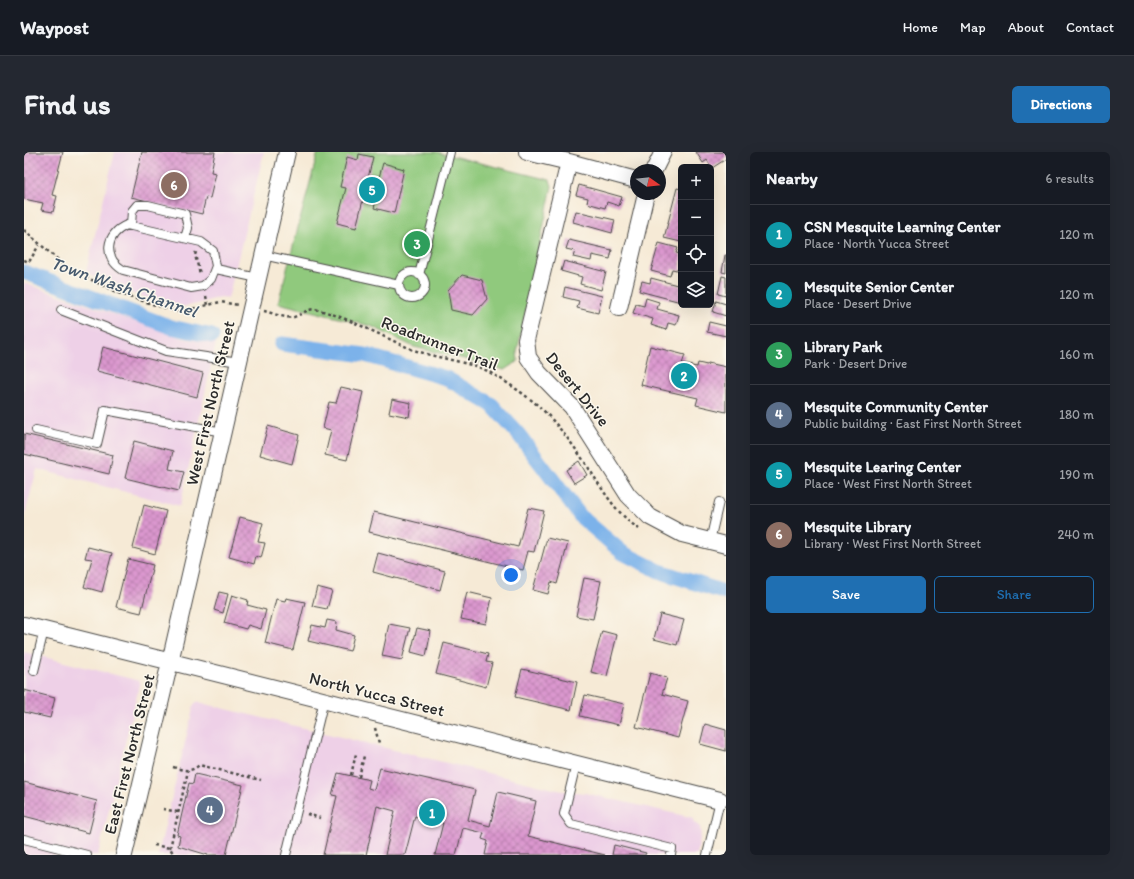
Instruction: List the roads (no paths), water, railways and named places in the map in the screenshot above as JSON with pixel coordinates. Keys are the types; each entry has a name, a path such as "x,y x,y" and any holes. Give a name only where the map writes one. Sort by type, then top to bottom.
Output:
{"street":[{"name":"West First North Street","path":"170,662 287,152"},
{"path":"527,152 630,178"},
{"path":"657,164 663,152"},
{"name":"Desert Drive","path":"569,162 526,340 528,358 539,373 572,407 628,495 650,516 682,534 726,545"},
{"path":"619,308 645,200"},
{"name":"North Yucca Street","path":"24,625 720,800"},
{"name":"East First North Street","path":"124,855 170,662"}],"lane":[{"path":"419,275 450,152"},
{"path":"131,225 132,211 137,205 148,205 178,212 185,214 188,228 185,238"},
{"path":"131,225 185,238 201,242 208,246 216,258 216,269 211,279 205,284 191,288 123,270 112,260 109,246 115,233 120,228 131,225"},
{"path":"263,255 399,285"},
{"path":"216,269 258,278"},
{"path":"414,272 424,280 424,288 416,297 405,296 399,285 405,274 414,272"},
{"path":"60,310 166,351 239,362"},
{"path":"36,430 97,444 105,410 223,432"},
{"path":"710,541 719,502"},
{"path":"34,671 44,630"},
{"path":"286,855 324,700"},
{"path":"576,764 564,814 571,824 672,849 671,855"},
{"path":"707,855 720,800"},
{"path":"24,840 87,855"}],"waterway":[{"name":"Town Wash Channel","path":"24,272 171,327 212,336"},
{"path":"282,344 365,355 446,378 492,405 519,435 581,517 623,553 659,571 726,593"}],"place":[{"name":"Mesquite Library","path":"174,185"},
{"name":"Mesquite Learing Center","path":"372,190"},
{"name":"Library Park","path":"417,244"},
{"name":"Mesquite Senior Center","path":"684,376"},
{"name":"Mesquite Community Center","path":"210,810"},
{"name":"CSN Mesquite Learning Center","path":"432,813"}]}
